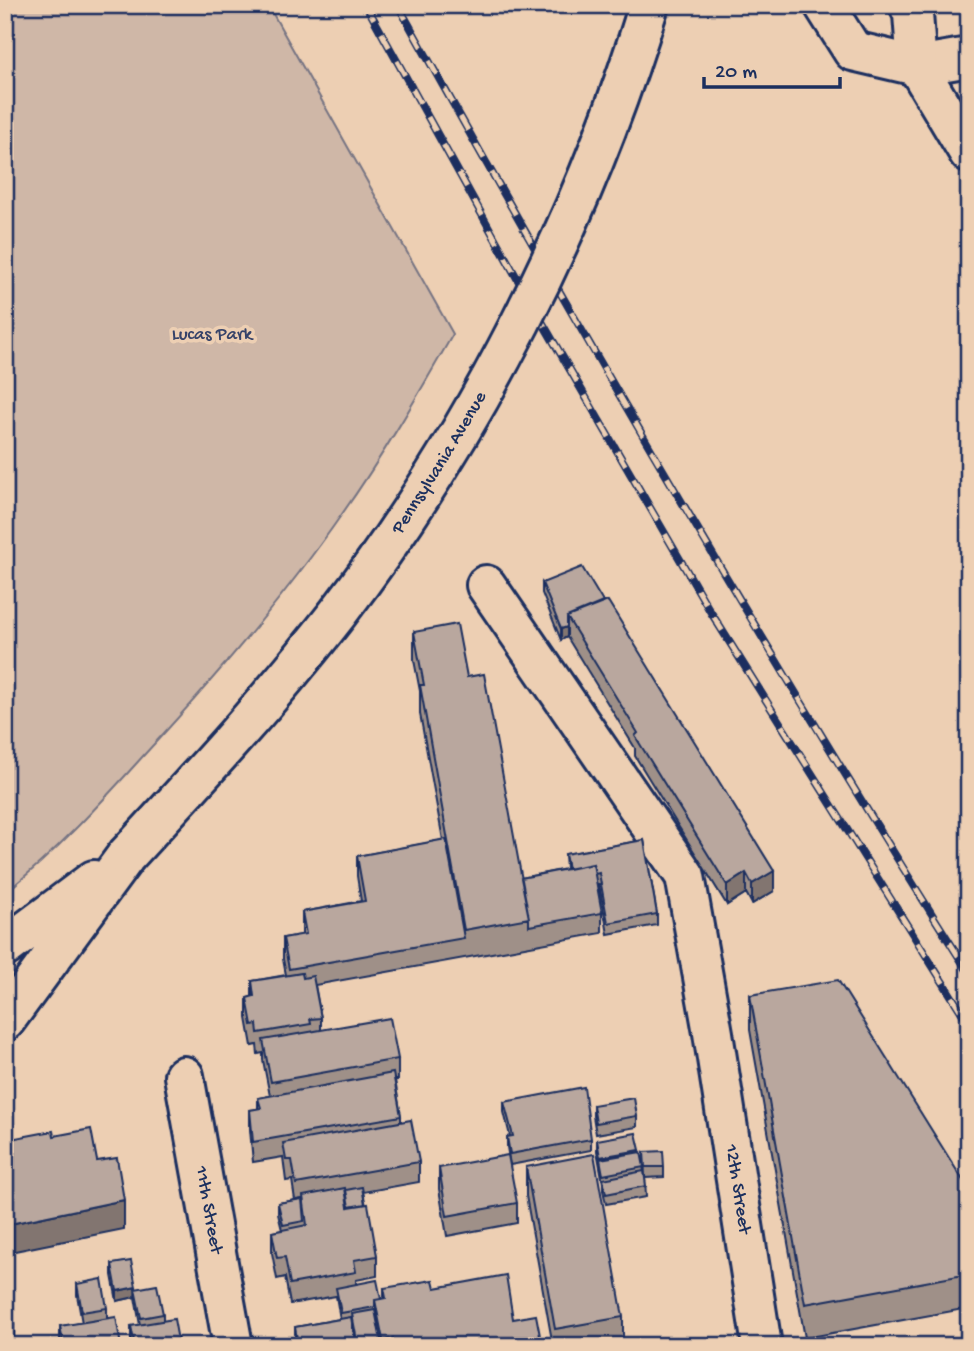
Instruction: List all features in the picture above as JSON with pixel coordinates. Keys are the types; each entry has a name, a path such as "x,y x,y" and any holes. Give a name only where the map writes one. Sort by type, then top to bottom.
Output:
{"main road":[{"name":"Pennsylvania Avenue","path":"5,1021 126,856 247,724 339,611 425,489 503,354 576,202 635,53 649,5"},
{"path":"824,5 853,51 917,66 969,57"},
{"path":"909,5 913,14 917,66 969,153"},
{"name":"12th Street","path":"486,585 685,876 713,1033 762,1346"},
{"name":"Pennsylvania Avenue","path":"5,947 126,856"},
{"name":"11th Street","path":"184,1076 233,1346"}],"green space":[{"name":"Lucas Park","path":"5,5 268,5 453,334 357,492 272,608 111,791 60,844 5,893"}],"building":[{"path":"582,567 603,602 567,617 567,627 561,629 542,583"},
{"path":"608,601 774,871 752,884 746,873 727,885 635,736 638,733 567,617"},
{"path":"457,624 467,677 484,674 529,918 464,930 420,685 424,685 414,632"},
{"path":"446,839 464,938 289,969 283,938 306,934 302,912 365,901 357,856"},
{"path":"644,840 657,914 608,923 599,873 595,874 593,864 568,869 565,854"},
{"path":"593,864 602,913 529,926 521,878"},
{"path":"302,973 303,978 313,976 321,1018 310,1019 311,1024 258,1033 257,1024 252,1025 247,998 254,996 252,981"},
{"path":"838,980 969,1190 969,1274 805,1304 750,995"},
{"path":"390,1018 398,1059 271,1082 263,1040"},
{"path":"393,1073 401,1116 253,1142 250,1110 261,1108 258,1098"},
{"path":"584,1087 591,1139 510,1154 507,1137 513,1136 504,1102"},
{"path":"634,1098 637,1116 596,1123 593,1105"},
{"path":"411,1120 419,1162 296,1184 292,1160 286,1160 283,1143"},
{"path":"91,1129 97,1161 117,1158 124,1200 5,1225 5,1140 53,1131 54,1136"},
{"path":"636,1133 640,1150 600,1157 597,1140"},
{"path":"663,1151 664,1167 645,1167 644,1152"},
{"path":"641,1152 644,1167 603,1175 600,1159"},
{"path":"594,1154 623,1317 555,1329 526,1167"},
{"path":"508,1155 517,1203 447,1216 439,1168"},
{"path":"644,1171 646,1186 606,1194 603,1179"},
{"path":"362,1187 365,1204 349,1207 346,1190"},
{"path":"345,1188 348,1207 368,1204 377,1256 354,1260 356,1272 290,1284 285,1257 277,1258 272,1232 307,1225 303,1196"},
{"path":"302,1199 304,1221 283,1225 278,1203"},
{"path":"131,1261 136,1287 117,1291 112,1264"},
{"path":"506,1275 513,1319 536,1315 542,1346 395,1346 393,1338 383,1340 375,1300 386,1298 384,1288 433,1280 435,1288"},
{"path":"5,1277 14,1325 5,1327"},
{"path":"102,1279 107,1308 82,1312 77,1284"},
{"path":"377,1280 381,1299 375,1300 375,1307 341,1313 336,1288"},
{"path":"157,1285 163,1314 141,1318 135,1289"},
{"path":"375,1310 382,1346 358,1346 352,1314"},
{"path":"116,1317 121,1346 64,1346 60,1326"},
{"path":"351,1317 356,1346 284,1346 284,1341 297,1339 295,1327"},
{"path":"174,1319 179,1346 135,1346 131,1326"}],"railway":[{"path":"366,5 523,289 710,611 969,1024"},
{"path":"398,5 677,494 821,735 969,973"}]}
